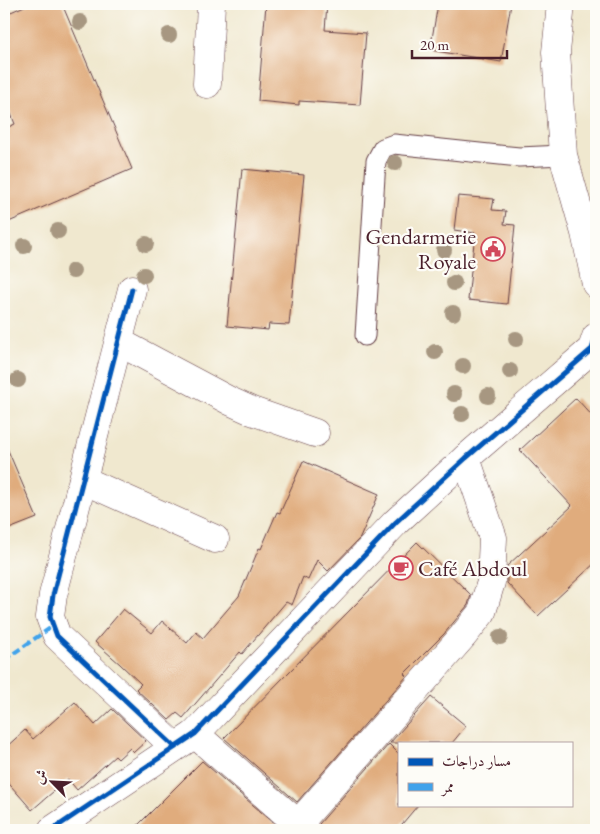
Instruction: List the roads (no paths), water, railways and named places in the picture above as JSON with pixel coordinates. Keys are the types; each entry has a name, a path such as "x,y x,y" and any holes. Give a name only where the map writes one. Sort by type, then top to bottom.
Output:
{"street":[{"path":"207,84 211,4"},
{"path":"562,4 556,52 563,155 585,233 596,284"},
{"path":"132,289 53,595 50,617 57,636 185,741 302,827 482,612 491,582 493,538 466,458"},
{"path":"119,342 238,405 314,433"},
{"path":"52,830 185,741 396,522 595,345"},
{"path":"83,480 215,538"}],"lane":[{"path":"365,336 376,161 383,148 394,144 519,158 563,155"}],"place":[{"name":"Gendarmerie Royale","path":"493,249"},
{"name":"Café Abdoul","path":"401,568"}]}
